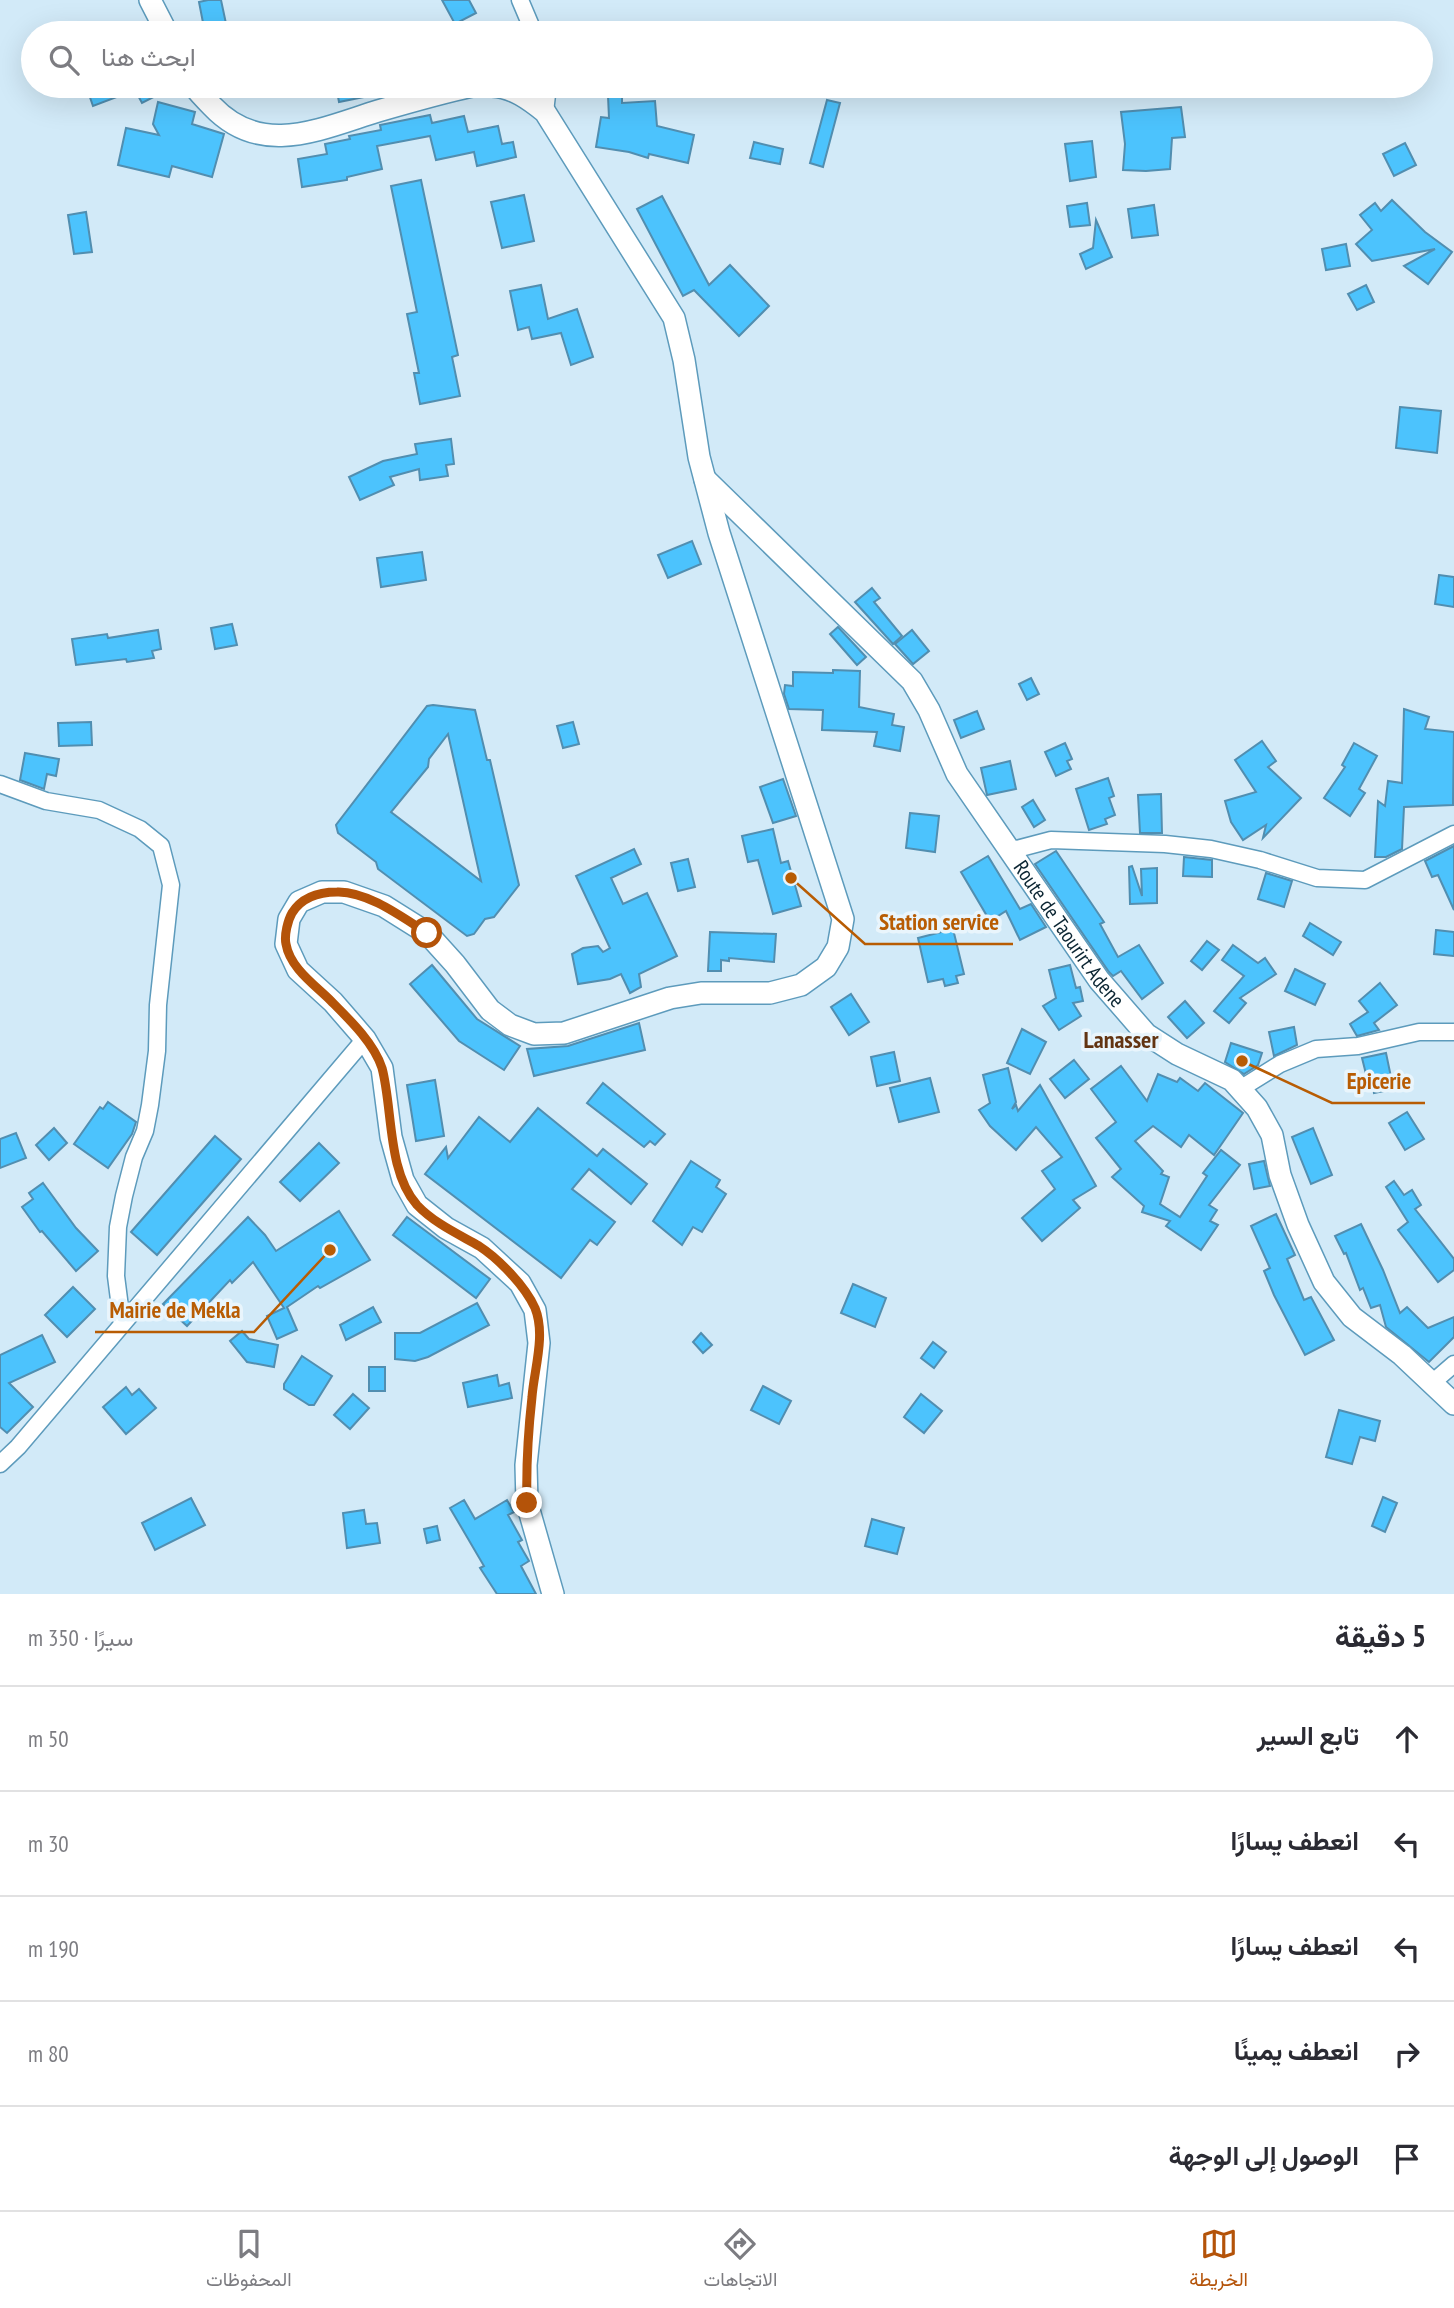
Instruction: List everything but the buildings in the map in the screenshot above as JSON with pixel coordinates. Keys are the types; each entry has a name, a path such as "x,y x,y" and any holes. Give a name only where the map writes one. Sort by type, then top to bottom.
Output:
{"main road":[{"path":"150,0 161,21"},
{"path":"205,98 224,119 248,132 284,137 304,134 422,98"},
{"path":"527,98 545,112 674,318 680,339 699,457 719,533 844,919 838,947 826,967 801,985 770,993 701,992 670,998 564,1033 534,1034 510,1025 490,1010 427,933 384,906 344,892 321,892 299,902 289,919 286,944 298,970 333,1002 365,1039 382,1068 391,1137 403,1180 417,1205 446,1228 482,1248 520,1283 536,1310 539,1343 526,1465 527,1503 553,1594"},
{"name":"Route de Taourirt Adene","path":"705,479 912,681 929,710 957,774 1099,980 1146,1034 1177,1054 1232,1080 1257,1108 1272,1135 1280,1175 1298,1225 1324,1282 1352,1317 1402,1355 1454,1404"}],"street":[{"path":"520,0 529,21"},
{"path":"545,112 547,98"},
{"path":"0,784 46,801 99,810 140,829 161,846 171,886 157,1052 145,1131 134,1157 118,1227 116,1276 122,1324"},
{"path":"1009,851 1051,840 1165,844 1211,849 1317,878 1364,880 1454,834"},
{"path":"1240,1089 1280,1064 1316,1049 1358,1046 1419,1032 1454,1032"},
{"path":"0,1464 18,1447 365,1039"},
{"path":"1432,1384 1454,1364"}],"place":[{"name":"Station service","path":"791,878"},
{"name":"Epicerie","path":"1242,1061"},
{"name":"Mairie de Mekla","path":"330,1250"}],"district":[{"name":"Lanasser","path":"1121,1040"}],"route":[{"path":"427,933 384,906 344,892 321,892 299,902 289,919 286,944 298,970 333,1002 365,1039 382,1068 391,1137 403,1180 417,1205 446,1228 482,1248 520,1283 536,1310 539,1343 526,1465 527,1503"}]}
